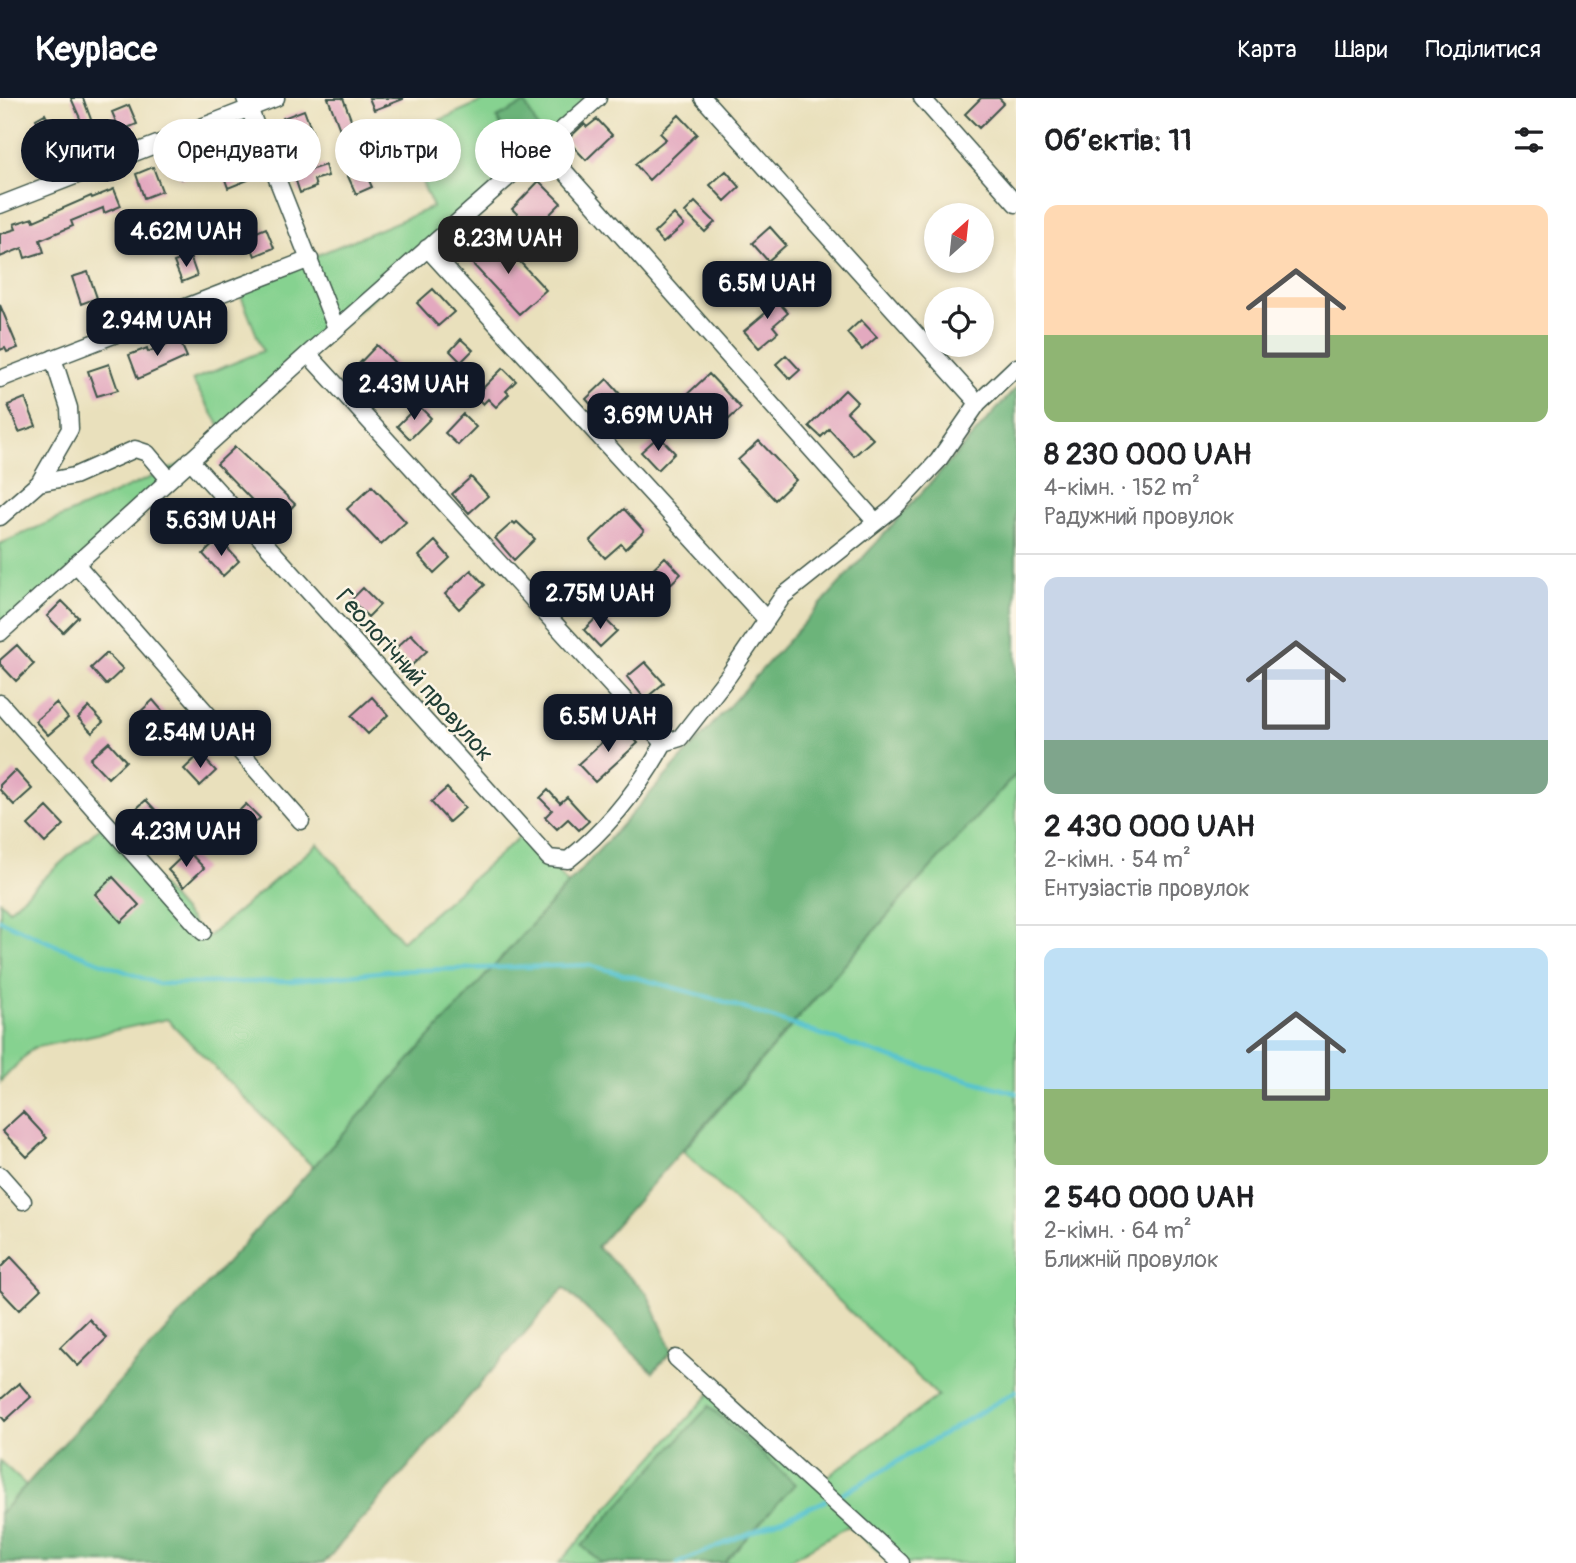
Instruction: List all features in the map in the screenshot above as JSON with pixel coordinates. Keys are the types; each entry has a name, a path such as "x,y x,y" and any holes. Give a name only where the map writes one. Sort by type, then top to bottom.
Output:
{"street":[{"path":"0,205 247,102 276,98"},
{"path":"574,119 598,98"},
{"path":"703,98 978,403"},
{"path":"922,98 1016,204"},
{"path":"247,102 336,328"},
{"path":"0,633 336,328 503,182"},
{"path":"574,182 875,521"},
{"path":"428,248 766,619"},
{"path":"0,379 310,259"},
{"path":"308,354 664,743 680,738 729,675 783,596 895,507 939,461 978,403 1016,367"},
{"path":"0,517 39,483 70,429 69,408 53,358"},
{"path":"39,483 74,476 135,449 147,453 169,480"},
{"name":"Геологічний провулок","path":"190,460 549,858 568,860 589,843 645,777 664,743"},
{"path":"76,564 301,821"},
{"path":"0,703 203,932"},
{"path":"0,1175 23,1201"},
{"path":"676,1358 901,1563"}],"green space":[{"path":"489,98 598,98 574,119 475,119 475,182 503,182 223,431 192,380 263,351 238,288 433,207 422,182 461,182 461,119 442,119"},
{"path":"525,103 533,119 498,119"},
{"path":"1016,388 1016,774 902,899 597,1247 647,1293 672,1351 653,1372 564,1288 324,1563 0,1563 0,1514"},
{"path":"190,460 0,633 0,544"},
{"path":"1016,774 1016,1563 893,1563 848,1526 784,1563 559,1563 712,1391 816,1485 938,1396 683,1151 902,899"},
{"path":"106,822 206,938 318,844 402,941 525,832 568,884 313,1167 167,1019 33,1048 0,1082 0,901 9,910"},
{"path":"709,1406 795,1484 724,1563 602,1563 582,1546"},
{"path":"0,1461 26,1485 0,1514"}],"building":[{"path":"71,98 83,98 91,119 80,119"},
{"path":"328,98 343,98 351,119 336,119"},
{"path":"369,98 403,98 403,99 374,110"},
{"path":"981,98 999,98 1004,103 979,128 965,114"},
{"path":"129,105 135,119 115,119 112,112"},
{"path":"304,110 307,119 283,119"},
{"path":"679,115 697,134 649,180 635,164 666,139 660,133"},
{"path":"597,119 612,135 586,160 575,148 575,132 584,124 587,127"},
{"path":"325,165 328,176 321,178 321,166"},
{"path":"153,167 153,182 159,182 162,191 144,198 139,182 139,173"},
{"path":"726,171 740,187 725,201 710,185"},
{"path":"226,182 243,182 228,188"},
{"path":"296,182 315,182 316,187 300,193"},
{"path":"351,182 370,182 372,187 356,194"},
{"path":"538,182 561,203 534,230 512,209"},
{"path":"114,189 121,206 104,213 103,208 71,221 73,226 40,240 44,252 25,258 22,248 0,257 0,234 16,229 14,224 33,218 34,221"},
{"path":"695,202 715,222 705,232 685,212"},
{"path":"674,214 684,225 663,243 654,233"},
{"path":"214,219 221,241 211,244 204,223"},
{"path":"770,227 786,245 768,261 752,243"},
{"path":"266,228 274,248 255,256 247,236"},
{"path":"497,237 546,290 519,314 470,261"},
{"path":"190,256 197,276 182,282 174,262"},
{"path":"88,272 97,298 81,304 72,277"},
{"path":"433,289 454,312 438,326 417,303"},
{"path":"769,291 788,313 773,326 778,332 759,348 744,331 769,310 759,300"},
{"path":"0,305 18,348 7,352 5,348 0,350"},
{"path":"861,320 877,337 862,350 847,333"},
{"path":"179,339 187,357 138,379 129,355 147,348 148,352"},
{"path":"461,339 473,350 461,362 450,351"},
{"path":"377,345 410,378 388,400 355,368"},
{"path":"786,355 800,370 790,379 776,364"},
{"path":"109,364 118,390 97,396 88,371"},
{"path":"503,368 516,381 506,391 509,394 496,407 488,399 483,404 475,396"},
{"path":"709,374 741,408 714,433 682,399"},
{"path":"607,379 625,400 604,419 586,399"},
{"path":"845,390 857,402 847,412 873,439 854,456 829,429 821,437 809,426"},
{"path":"25,398 36,426 19,432 8,405"},
{"path":"418,405 431,418 410,439 397,426"},
{"path":"463,414 476,427 458,445 445,433"},
{"path":"659,436 675,453 658,470 641,452"},
{"path":"759,441 796,480 775,500 738,460"},
{"path":"235,447 295,504 276,525 217,464"},
{"path":"471,477 488,496 469,513 452,494"},
{"path":"372,486 406,522 381,545 347,509"},
{"path":"624,509 644,531 625,549 621,544 605,558 590,541"},
{"path":"513,522 517,522 535,539 514,560 495,538"},
{"path":"219,539 239,561 223,576 203,554"},
{"path":"435,541 450,558 434,573 419,556"},
{"path":"665,557 681,574 662,592 646,575"},
{"path":"471,570 485,585 459,609 445,594"},
{"path":"363,588 380,605 368,617 351,600"},
{"path":"62,601 78,617 63,632 47,616"},
{"path":"600,614 617,631 600,647 584,630"},
{"path":"411,634 427,651 411,666 395,649"},
{"path":"17,645 34,664 16,681 0,664 0,660"},
{"path":"107,653 123,669 106,685 91,668"},
{"path":"645,662 664,683 645,699 627,677"},
{"path":"372,697 388,715 368,734 351,716"},
{"path":"153,700 171,721 156,735 138,714"},
{"path":"56,703 68,718 48,735 35,721"},
{"path":"89,707 103,722 92,733 78,718"},
{"path":"621,725 638,743 595,782 578,764"},
{"path":"109,742 126,761 108,778 90,759"},
{"path":"200,754 216,771 200,786 184,769"},
{"path":"15,770 32,789 14,805 0,790 0,785"},
{"path":"447,788 465,808 449,822 431,802"},
{"path":"548,790 560,803 567,797 589,821 579,830 568,819 557,829 545,817 552,810 540,798"},
{"path":"146,800 162,817 144,834 127,817"},
{"path":"246,804 260,818 245,833 231,819"},
{"path":"47,807 64,825 45,843 28,825"},
{"path":"188,851 204,868 184,887 168,870"},
{"path":"113,877 139,905 121,922 95,894"},
{"path":"23,1112 47,1138 27,1157 2,1131"},
{"path":"11,1257 41,1289 19,1310 0,1290 0,1268"},
{"path":"89,1319 107,1338 78,1366 60,1347"},
{"path":"19,1383 31,1397 5,1421 0,1415 0,1400"}],"waterway":[{"path":"0,920 55,945 158,984 292,981 387,971 589,965 716,999 894,1059 1016,1093"},
{"path":"833,1497 848,1491 1016,1391"},
{"path":"678,1563 825,1501"}]}
